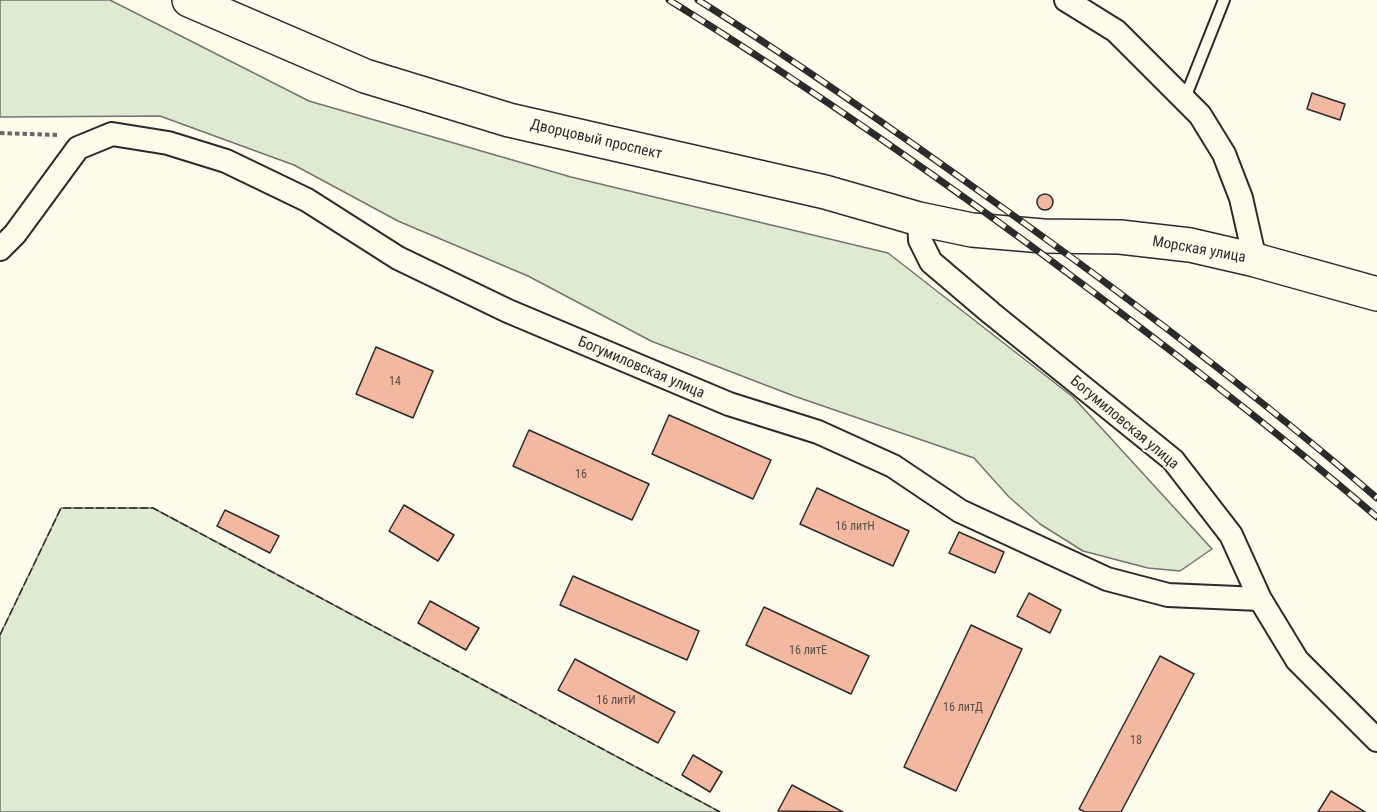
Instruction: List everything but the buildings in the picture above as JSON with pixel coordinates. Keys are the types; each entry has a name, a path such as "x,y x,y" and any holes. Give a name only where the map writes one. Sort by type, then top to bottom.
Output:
{"main road":[{"name":"Дворцовый проспект","path":"189,0 365,75 509,120 825,192 918,219 972,230 1016,234"},
{"name":"Морская улица","path":"1016,234 1120,237 1190,245 1255,260 1377,294"}],"street":[{"path":"1066,0 1116,31 1200,115 1224,154 1241,198 1255,260"},
{"name":"Богумиловская улица","path":"111,134 168,143 226,161 307,200 398,258 498,306 718,400 818,432 893,466 960,512 1107,579 1168,595 1260,599"},
{"path":"0,249 15,234 78,148 111,134"},
{"name":"Богумиловская улица","path":"918,219 920,240 931,262 1173,460 1231,535 1260,599 1297,660 1377,740"}],"lane":[{"path":"1185,98 1224,0"}],"path":[{"path":"0,133 111,134"}],"green space":[{"path":"0,0 110,0 309,101 571,177 888,253 1073,397 1212,549 1180,571 1148,568 1083,551 1040,524 1009,497 974,458 794,396 651,341 528,276 398,221 294,165 160,116 0,117"},
{"path":"61,508 153,508 720,812 0,812 0,635"}],"railway":[{"path":"669,0 833,106 993,218 1204,376 1377,517"},
{"path":"698,0 875,117 1081,265 1182,340 1377,498"}],"fence":[{"path":"0,635 61,508 153,508 720,812"}]}
